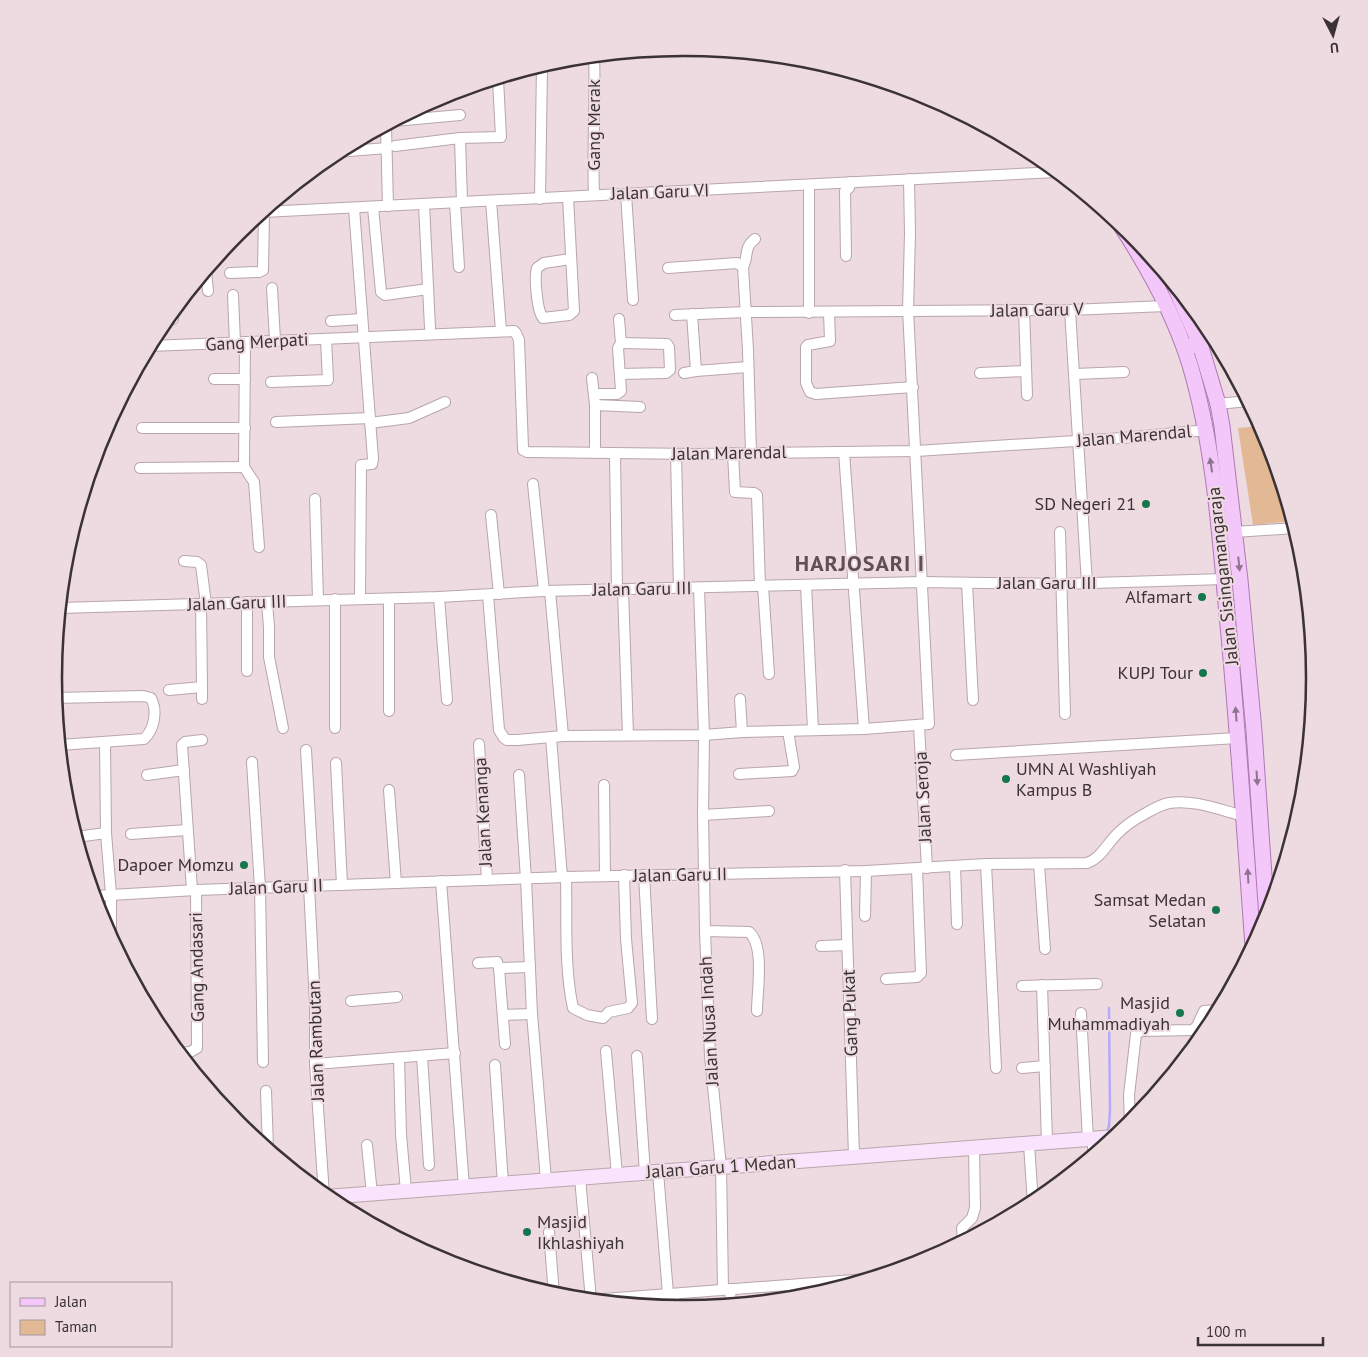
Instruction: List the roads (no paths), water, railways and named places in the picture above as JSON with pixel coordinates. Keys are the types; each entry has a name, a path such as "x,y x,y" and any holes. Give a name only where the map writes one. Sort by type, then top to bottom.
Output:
{"main road":[{"name":"Jalan Sisingamangaraja","path":"1140,255 1166,306 1183,348 1197,362 1218,404 1227,457 1235,532 1254,731 1266,899"},
{"name":"Jalan Sisingamangaraja","path":"1185,310 1200,344 1197,362 1207,430 1224,579 1244,816 1258,920"},
{"path":"1183,348 1200,344 1204,338"}],"street":[{"name":"Gang Merak","path":"594,63 592,160 594,194"},
{"path":"540,199 542,73"},
{"path":"356,150 460,138 501,137 498,85"},
{"path":"410,120 460,115"},
{"path":"387,132 391,147 388,206"},
{"path":"458,267 460,138"},
{"name":"Jalan Garu VI","path":"273,212 1046,173"},
{"path":"491,515 500,734 507,740 563,736 704,734 928,725 930,722 908,310 909,179"},
{"path":"846,256 845,191 849,188 850,182"},
{"path":"808,185 809,312"},
{"path":"626,194 633,300"},
{"path":"568,197 574,311 570,315 543,318 539,311 535,277 537,268 544,263 570,259"},
{"path":"364,337 501,331 490,201"},
{"path":"424,204 430,328"},
{"path":"373,207 381,292 385,294 428,289"},
{"path":"354,208 373,462 360,466 360,599"},
{"path":"230,273 259,272 263,270 263,221"},
{"path":"750,453 746,312 742,267 745,263 747,248 755,239"},
{"path":"668,268 737,263 742,267"},
{"path":"207,279 208,291"},
{"path":"272,288 275,340"},
{"path":"232,295 245,379 244,467 254,482 259,547"},
{"name":"Jalan Garu V","path":"675,316 746,312 1070,310 1166,306"},
{"path":"1024,310 1027,395"},
{"path":"1070,310 1088,584"},
{"path":"829,312 830,342 808,345 806,347 806,383 810,392 816,394 913,387"},
{"path":"692,314 696,371"},
{"path":"331,321 362,319"},
{"path":"594,394 619,394 621,388 618,348 621,343 619,319"},
{"name":"Jalan Marendal","path":"501,331 514,331 518,336 524,450 527,452 676,454 916,451 1123,438 1207,430"},
{"name":"Gang Merpati","path":"159,346 364,337"},
{"path":"271,382 328,380 326,339"},
{"path":"620,374 666,373 670,370 669,347 667,344 621,343"},
{"path":"684,372 748,367"},
{"path":"980,374 1026,372"},
{"path":"1075,374 1124,372"},
{"path":"592,378 595,405 595,453"},
{"path":"214,379 245,379"},
{"path":"276,422 410,418 445,402"},
{"path":"1218,404 1241,402"},
{"path":"595,405 640,407"},
{"path":"142,428 244,428"},
{"path":"844,452 864,729"},
{"path":"733,453 735,492 754,493 757,495 761,586 769,674"},
{"path":"615,454 628,735"},
{"path":"676,454 679,589"},
{"path":"140,468 244,467"},
{"path":"533,484 563,736"},
{"path":"315,499 318,599"},
{"path":"1235,532 1288,528"},
{"path":"1060,532 1066,714"},
{"path":"184,561 198,562 201,565 204,604 202,699"},
{"name":"Jalan Garu III","path":"66,608 318,599 389,599 547,591 922,582 1088,584 1224,579"},
{"path":"967,583 972,700"},
{"path":"806,585 813,730"},
{"name":"Jalan Nusa Indah","path":"699,588 704,734 702,815 710,1056 720,1167 727,1289 729,1299"},
{"path":"439,597 447,700"},
{"path":"335,599 335,728"},
{"path":"389,599 390,711"},
{"path":"247,602 247,671"},
{"path":"267,602 270,627 269,657 283,728"},
{"path":"169,690 202,687"},
{"path":"62,698 144,696 151,698 155,705 152,729 144,739 66,745"},
{"path":"740,699 742,732"},
{"name":"Jalan Seroja","path":"886,979 917,977 920,973 922,868 919,726"},
{"path":"739,774 792,771 794,767 788,731"},
{"path":"552,737 564,877 569,987 573,1008 587,1015 603,1018 608,1012 628,1008 632,1003 626,939 624,875"},
{"path":"956,755 1237,738"},
{"name":"Gang Andasari","path":"186,1051 194,1050 197,1044 194,890 187,830 183,744 202,740"},
{"path":"105,742 106,833 111,894 111,921"},
{"name":"Jalan Kenanga","path":"479,744 487,880"},
{"name":"Jalan Rambutan","path":"306,750 312,886 316,1064 324,1186"},
{"path":"252,762 260,888 263,1062"},
{"path":"336,763 342,885"},
{"path":"147,775 184,770"},
{"path":"519,775 532,1014 546,1180"},
{"path":"604,785 606,876"},
{"path":"389,790 396,883"},
{"name":"Jalan Garu II","path":"101,895 441,881 624,875 866,871 986,864 1090,862 1099,855 1119,832 1155,808 1167,804 1180,802 1201,805 1244,816"},
{"path":"702,815 769,811"},
{"path":"131,834 187,830"},
{"path":"82,836 106,833"},
{"path":"986,864 996,1068"},
{"path":"1038,864 1045,949"},
{"path":"956,866 957,924"},
{"name":"Gang Pukat","path":"845,870 854,1156"},
{"path":"865,916 866,871"},
{"path":"644,875 652,1020"},
{"path":"441,881 464,1187"},
{"path":"705,931 749,932 754,936 758,947 757,1011"},
{"path":"821,946 847,945"},
{"path":"478,963 497,962 500,968 505,1044"},
{"path":"500,968 530,967"},
{"path":"1022,986 1097,984"},
{"path":"1042,985 1047,1142"},
{"path":"351,1001 397,997"},
{"path":"1129,1112 1136,1034 1141,1031 1193,1030 1204,1011 1211,1009"},
{"path":"1081,1013 1092,1148"},
{"path":"503,1015 532,1014"},
{"path":"606,1051 617,1175"},
{"path":"316,1064 455,1054"},
{"path":"422,1056 429,1165"},
{"path":"638,1056 652,1172 672,1300"},
{"path":"399,1058 406,1191"},
{"path":"495,1065 502,1184"},
{"path":"1022,1068 1045,1066"},
{"path":"266,1092 268,1140"},
{"name":"Jalan Garu 1 Medan","path":"337,1195 1103,1138"},
{"path":"1029,1144 1032,1194"},
{"path":"367,1145 372,1194"},
{"path":"963,1235 962,1228 972,1218 975,1208 974,1148"},
{"path":"580,1178 590,1293"},
{"path":"549,1232 553,1287"},
{"path":"644,1299 671,1294 841,1281"}],"waterway":[{"path":"1106,1134 1109,1126 1110,1111 1109,1008"}],"place":[{"name":"SD Negeri 21","path":"1146,504"},
{"name":"Alfamart","path":"1202,597"},
{"name":"KUPJ Tour","path":"1203,673"},
{"name":"UMN Al Washliyah Kampus B","path":"1006,779"},
{"name":"Dapoer Momzu","path":"244,865"},
{"name":"Samsat Medan Selatan","path":"1216,910"},
{"name":"Masjid Muhammadiyah","path":"1180,1013"},
{"name":"Masjid Ikhlashiyah","path":"527,1232"}],"district":[{"name":"HARJOSARI I","path":"860,563"}]}
